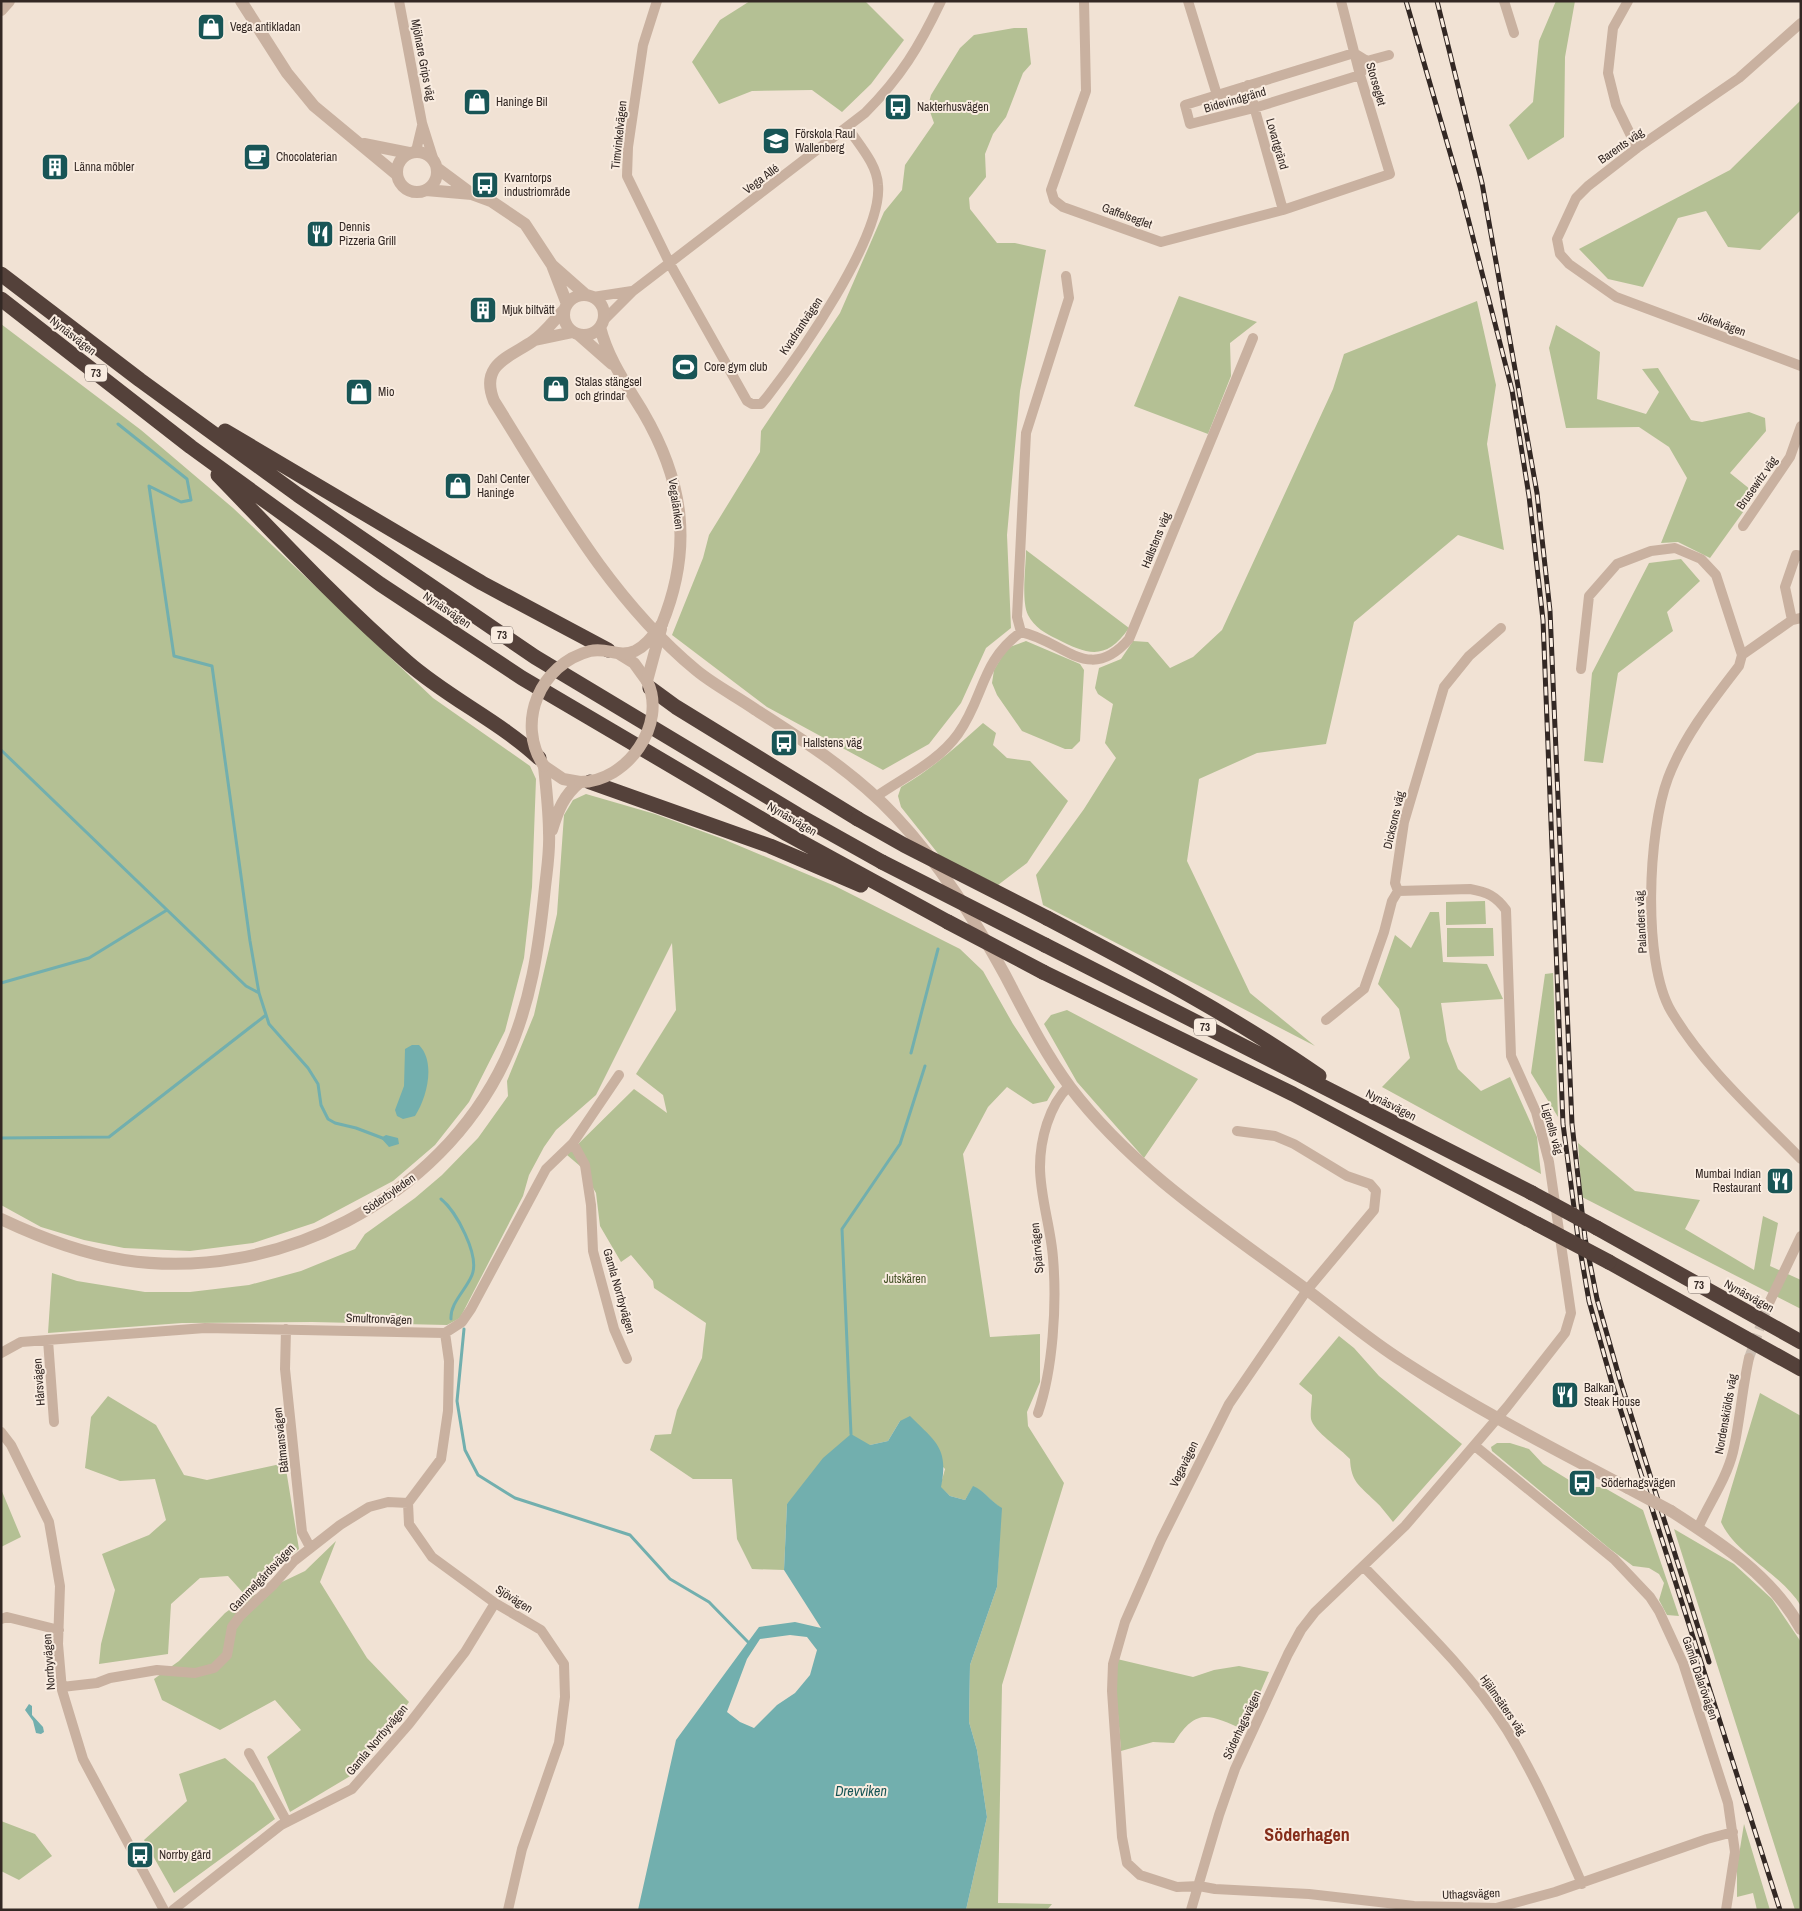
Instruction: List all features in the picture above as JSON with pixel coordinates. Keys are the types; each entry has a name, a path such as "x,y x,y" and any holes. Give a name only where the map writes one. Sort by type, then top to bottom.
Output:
{"highway":[{"name":"Nynäsvägen","path":"1,274 140,380 298,495 535,657 790,810 882,862 1532,1193 1801,1342"},
{"name":"Nynäsvägen","path":"1,299 192,447 380,584 522,678 889,894 1293,1094 1609,1262 1801,1369"},
{"path":"140,380 465,574 614,653"},
{"path":"192,447 319,581 408,662 439,687 525,746 541,762"},
{"path":"648,684 676,707 858,819 904,845 1166,981 1266,1040 1365,1108"},
{"path":"585,782 762,843 889,894"}],"street":[{"path":"1,10 9,1"},
{"path":"240,1 287,73 314,106 336,126 361,143 396,174 398,180 408,190 415,192 426,190 472,194 491,201 525,224 552,265 565,307 565,324 576,333"},
{"name":"Mjölnare Grips väg","path":"399,1 422,123 436,164"},
{"name":"Timvinkelvägen","path":"657,1 643,45 628,147 627,176 670,264"},
{"name":"Vega Allé","path":"602,324 633,291 848,128 886,92 921,44 941,1"},
{"name":"Gaffelseglet","path":"1084,1 1086,91 1051,190 1054,200 1064,207 1161,242 1283,210 1390,174"},
{"path":"1188,1 1217,95"},
{"name":"Storseglet","path":"1341,1 1360,75 1390,174"},
{"path":"1504,1 1514,34"},
{"path":"1628,1 1613,28 1608,73 1616,105 1638,148"},
{"name":"Barents väg","path":"1634,304 1616,297 1569,264 1560,254 1557,239 1576,198 1588,186 1638,148 1739,78 1801,23"},
{"path":"1354,53 1367,61 1389,55"},
{"name":"Bidevindgränd","path":"1354,53 1184,105 1190,124 1254,108 1360,75"},
{"path":"1360,75 1367,61"},
{"name":"Lovartgränd","path":"1248,85 1283,210"},
{"name":"Mjölnare Grips väg","path":"412,152 422,123"},
{"name":"Kvadrantvägen","path":"670,264 746,401 752,404 761,404 813,332 834,298 856,255 874,212 878,185 875,172 848,128"},
{"path":"361,143 412,152 423,152 472,194"},
{"path":"396,174 399,163 412,152"},
{"path":"426,190 436,180 436,164"},
{"path":"535,340 576,333 593,333 602,324 602,307 552,265"},
{"path":"877,796 944,751 968,720 988,670 999,651 1021,632 1018,617 1024,444 1069,298 1066,276"},
{"name":"Vega Allé","path":"590,296 633,291"},
{"path":"590,296 572,298 535,340 502,359 489,381 490,390 494,401 570,522 608,579 640,616 696,670 831,759 877,796 913,835 940,869 974,921 1054,1063 1069,1086 1119,1142 1174,1190 1399,1360 1497,1419 1671,1511 1698,1528 1746,1562 1789,1608 1801,1629"},
{"name":"Jökelvägen","path":"1634,304 1801,366"},
{"name":"Vegalänken","path":"602,324 614,366 664,452 677,493 681,537 680,562 670,603 662,624 648,684"},
{"name":"Vegalänken","path":"576,333 614,366"},
{"name":"Hallstens väg","path":"1021,632 1030,634 1082,658 1094,660 1105,659 1112,655 1129,639 1253,338"},
{"name":"Brusewitz väg","path":"1743,526 1798,444 1801,426"},
{"path":"1581,669 1589,596 1617,564 1651,551 1674,548 1701,559 1716,575 1742,655"},
{"name":"Palanders väg","path":"1801,556 1796,555 1785,588 1797,619 1742,655 1739,666 1684,743 1668,779 1658,820 1652,876 1653,938 1659,980 1670,1009 1683,1030 1709,1062 1801,1159"},
{"name":"Vegalänken","path":"614,653 641,647 662,624"},
{"name":"Dicksons väg","path":"1326,1020 1364,989 1384,932 1392,901 1398,891 1395,883 1404,822 1444,687 1469,656 1501,628"},
{"path":"590,652 614,653 634,663 648,684 652,712 642,743 626,763 615,771 585,782 564,779 541,762 532,738 532,717 536,701 548,678 566,662 590,652"},
{"name":"Söderbyleden","path":"1,1219 51,1241 99,1255 151,1262 208,1263 291,1246 364,1212 407,1182 449,1144 467,1124 505,1060 526,1004 538,954 550,835 541,762"},
{"name":"Söderbyleden","path":"550,835 563,800 570,790 585,782"},
{"name":"Lignells väg","path":"1398,891 1476,890 1494,896 1506,910 1511,1056 1536,1112 1549,1162 1571,1313 1565,1334 1497,1419"},
{"path":"408,1502 441,1459 448,1411 449,1361 445,1334 462,1322 471,1309 546,1168 573,1143 619,1075"},
{"name":"Spärrvägen","path":"1038,1413 1047,1388 1052,1329 1053,1258 1040,1167 1046,1124 1069,1086"},
{"name":"Vegavägen","path":"1199,1886 1177,1887 1140,1875 1127,1863 1122,1837 1114,1733 1113,1664 1125,1622 1146,1572 1229,1404 1307,1290 1374,1210 1376,1191 1370,1184 1348,1176 1294,1144 1275,1136 1237,1132"},
{"name":"Gamla Norrbyvägen","path":"573,1143 585,1165 591,1206 593,1252 614,1329 626,1358"},
{"path":"1768,1305 1801,1236"},
{"name":"Smultronvägen","path":"1,1354 21,1342 205,1328 445,1334"},
{"name":"Båtmansvägen","path":"286,1329 285,1368 302,1532 310,1547"},
{"name":"Hårsvägen","path":"48,1340 54,1422"},
{"name":"Nordenskiölds väg","path":"1698,1528 1721,1486 1733,1452 1742,1389 1750,1358"},
{"name":"Söderhagsvägen","path":"1191,1910 1219,1815 1235,1769 1288,1654 1315,1612 1405,1526 1497,1419"},
{"name":"Norrbyvägen","path":"1,1432 12,1445 49,1522 60,1586 59,1630 62,1687 83,1759 164,1910"},
{"name":"Gamla Dalarövägen","path":"1475,1446 1614,1559 1650,1597 1672,1636 1683,1663 1728,1803 1735,1852 1726,1910"},
{"name":"Gammelgårdsvägen","path":"62,1687 97,1683 110,1678 157,1670 195,1673 214,1668 227,1655 232,1627 240,1616 274,1584 294,1560 369,1507 388,1502 408,1502"},
{"name":"Sjövägen","path":"408,1502 409,1524 432,1558 495,1603 542,1630 564,1664 565,1697 559,1743 522,1849 508,1910"},
{"name":"Hjälmsäters väg","path":"1364,1567 1469,1678 1506,1729 1549,1805 1582,1884"},
{"name":"Gamla Norrbyvägen","path":"173,1910 287,1822 352,1789 409,1724 459,1659 495,1603"},
{"path":"1,1619 7,1617 59,1630"},
{"path":"249,1753 287,1822"},
{"name":"Uthagsvägen","path":"1199,1886 1215,1889 1309,1894 1414,1906 1488,1908 1522,1901 1582,1884 1733,1832"}],"green space":[{"path":"750,1 865,1 904,40 871,84 842,112 812,90 752,91 719,104 692,62 720,20"},
{"path":"1556,1 1575,1 1565,57 1564,137 1528,160 1509,125 1533,102 1539,41"},
{"path":"1014,28 1027,28 1031,64 1023,73 1006,117 993,134 985,154 986,177 969,198 970,209 997,243 1015,243 1046,250 1020,391 1007,535 1011,628 986,648 961,703 929,744 883,770 767,707 672,635 703,558 709,535 760,452 761,431 840,313 884,212 902,190 905,165 934,123 928,106 931,95 960,48 974,35"},
{"path":"1801,100 1801,210 1760,250 1728,247 1706,211 1678,218 1643,287 1608,279 1579,249 1730,170"},
{"path":"1179,296 1257,322 1230,343 1231,376 1208,434 1134,406"},
{"path":"1477,301 1496,385 1487,444 1504,550 1458,535 1354,622 1326,744 1257,753 1199,779 1187,861 1250,993 1315,1046 1043,905 1036,875 1084,809 1116,758 1105,743 1113,704 1098,694 1095,688 1099,668 1121,659 1133,641 1148,642 1170,668 1193,657 1222,630 1333,389 1344,354"},
{"path":"1,324 141,430 233,508 433,698 530,766 536,779 532,887 524,958 505,1031 469,1102 435,1145 393,1181 314,1223 253,1243 190,1251 124,1248 84,1240 41,1227 1,1205"},
{"path":"1556,325 1600,352 1597,399 1646,414 1659,392 1642,369 1658,368 1691,420 1702,422 1749,412 1765,418 1766,431 1730,473 1756,494 1710,558 1678,542 1661,543 1687,478 1669,447 1639,427 1566,428 1549,348"},
{"path":"1026,550 1129,628 1121,639 1104,650 1096,652 1087,651 1078,649 1053,637 1037,627 1026,609 1024,583"},
{"path":"1681,559 1700,581 1667,612 1673,631 1618,673 1603,763 1584,761 1592,673 1649,563"},
{"path":"1026,641 1080,664 1084,670 1080,741 1072,749 1065,749 1022,731 997,695 992,683 994,670 1007,648"},
{"path":"983,723 996,733 993,745 1007,758 1030,761 1068,801 1027,863 998,885 940,856 901,807 898,796 901,787 933,765"},
{"name":"Jutskären","path":"586,794 655,814 723,839 835,886 960,949 983,971 1013,1024 1055,1087 1047,1101 1033,1104 1007,1087 988,1107 963,1154 990,1337 1040,1334 1040,1382 1027,1412 1028,1426 1064,1483 1002,1685 998,1903 1052,1904 1047,1910 966,1910 987,1817 977,1750 969,1722 970,1665 997,1587 1001,1508 981,1491 973,1487 965,1500 950,1496 940,1487 945,1469 900,1421 888,1441 870,1445 787,1504 784,1570 752,1569 737,1539 732,1479 693,1479 650,1450 655,1435 671,1434 677,1410 702,1358 706,1323 654,1288 653,1281 631,1255 621,1262 600,1226 596,1193 580,1166 567,1155 634,1089 667,1113 663,1095 636,1074 676,1010 672,943 596,1095 556,1130 544,1147 529,1175 523,1196 460,1318 447,1325 312,1322 182,1323 48,1333 52,1273 77,1281 145,1292 190,1292 249,1285 301,1271 355,1249 365,1234 415,1198 442,1175 478,1138 508,1096 507,1081 534,1015 557,914 564,815 573,800"},
{"path":"1485,901 1486,924 1446,925 1446,902"},
{"path":"1430,912 1439,912 1443,962 1487,964 1503,999 1441,1003 1447,1041 1458,1069 1481,1091 1510,1077 1537,1137 1541,1174 1382,1087 1410,1058 1399,1009 1378,984 1395,935 1411,948"},
{"path":"1447,928 1493,928 1494,956 1447,957"},
{"path":"1553,973 1558,1117 1531,1073 1545,974"},
{"path":"1067,1010 1198,1079 1144,1158 1077,1082 1044,1024 1051,1015"},
{"path":"1578,1143 1635,1191 1700,1200 1685,1229 1754,1270 1763,1216 1778,1223 1770,1266 1801,1280 1801,1309 1582,1197"},
{"path":"1339,1336 1354,1348 1379,1376 1462,1444 1393,1522 1357,1483 1352,1473 1350,1459 1313,1424 1311,1419 1312,1395 1299,1384"},
{"path":"1760,1393 1801,1416 1801,1606 1782,1584 1737,1544 1721,1522"},
{"path":"108,1396 156,1425 184,1475 207,1480 285,1463 299,1549 245,1595 228,1576 200,1578 171,1604 168,1654 99,1664 101,1644 115,1590 102,1554 149,1535 166,1520 155,1479 120,1481 85,1468 91,1417"},
{"path":"1497,1443 1510,1443 1529,1449 1543,1464 1569,1480 1590,1487 1603,1487 1643,1510 1679,1616 1667,1615 1659,1600 1664,1583 1659,1574 1649,1568 1633,1566 1610,1549 1492,1451 1491,1447"},
{"path":"1,1489 21,1537 1,1547"},
{"path":"1674,1529 1734,1564 1772,1599 1801,1642 1801,1910 1795,1910"},
{"path":"336,1541 320,1582 367,1658 409,1702 357,1772 290,1812 267,1757 301,1730 275,1700 220,1730 162,1700 154,1679 179,1661 225,1613 240,1602 305,1571"},
{"path":"1117,1659 1193,1677 1214,1670 1239,1666 1269,1672 1244,1730 1221,1720 1204,1717 1189,1724 1174,1743 1153,1742 1121,1751 1116,1690"},
{"path":"225,1758 254,1783 275,1819 174,1893 144,1840 187,1801 179,1774"},
{"path":"1,1821 35,1834 52,1856 19,1880 1,1871"},
{"path":"1744,1824 1770,1910 1757,1910 1753,1893 1737,1897 1737,1867"}],"water":[{"path":"412,1045 419,1045 424,1052 427,1061 428,1080 423,1100 415,1116 403,1119 397,1116 395,1110 404,1086 405,1049"},
{"path":"386,1135 398,1138 399,1144 389,1147 381,1138"},
{"name":"Drevviken","path":"910,1416 938,1447 942,1454 943,1463 941,1487 950,1496 965,1500 973,1486 1002,1508 997,1587 970,1665 969,1722 977,1750 987,1817 966,1910 638,1910 676,1740 759,1627 795,1622 821,1628 784,1570 787,1504 823,1458 851,1434 870,1445 888,1441 900,1421","holes":["790,1635 807,1637 817,1650 810,1675 795,1693 777,1705 754,1728 740,1722 727,1712 747,1659 760,1639"]},
{"path":"29,1704 32,1706 32,1715 43,1727 44,1732 41,1734 36,1733 33,1721 25,1710"}],"waterway":[{"path":"118,424 187,479 191,500 181,502 149,486 174,656 212,666 250,941 259,993 269,1024 308,1068 318,1084 321,1105 328,1119 385,1139"},
{"path":"1,750 246,986 259,993"},
{"path":"1,983 89,958 167,910"},
{"path":"911,1053 938,949"},
{"path":"1,1138 109,1137 266,1015"},
{"path":"851,1434 842,1229 900,1144 925,1066"},
{"path":"441,1199 460,1223 470,1245 474,1266 469,1281 453,1307 451,1319"},
{"path":"464,1329 457,1401 465,1450 478,1475 515,1498 630,1535 670,1579 709,1602 748,1642"}],"tunnel":[{"path":"1749,1358 1768,1305"}],"railway":[{"path":"1406,1 1460,187 1512,390 1529,496 1543,620 1563,1124 1578,1238 1589,1301 1612,1383 1780,1910"},
{"path":"1437,1 1482,183 1537,493 1550,611 1572,1124 1585,1238 1597,1299 1620,1380 1709,1662"}],"place":[{"name":"Vega antikladan","path":"211,27"},
{"name":"Haninge Bil","path":"477,102"},
{"name":"Nakterhusvägen","path":"898,107"},
{"name":"Förskola Raul Wallenberg","path":"776,141"},
{"name":"Chocolaterian","path":"257,157"},
{"name":"Länna möbler","path":"55,167"},
{"name":"Kvarntorps industriområde","path":"485,185"},
{"name":"Dennis Pizzeria Grill","path":"320,234"},
{"name":"Mjuk biltvätt","path":"483,310"},
{"name":"Core gym club","path":"685,367"},
{"name":"Stalas stängsel och grindar","path":"556,389"},
{"name":"Mio","path":"359,392"},
{"name":"Dahl Center Haninge","path":"458,486"},
{"name":"Hallstens väg","path":"784,743"},
{"name":"Mumbai Indian Restaurant","path":"1780,1181"},
{"name":"Balkan Steak House","path":"1565,1395"},
{"name":"Söderhagsvägen","path":"1582,1483"},
{"name":"Norrby gård","path":"140,1855"}],"district":[{"name":"Söderhagen","path":"1307,1835"}]}
